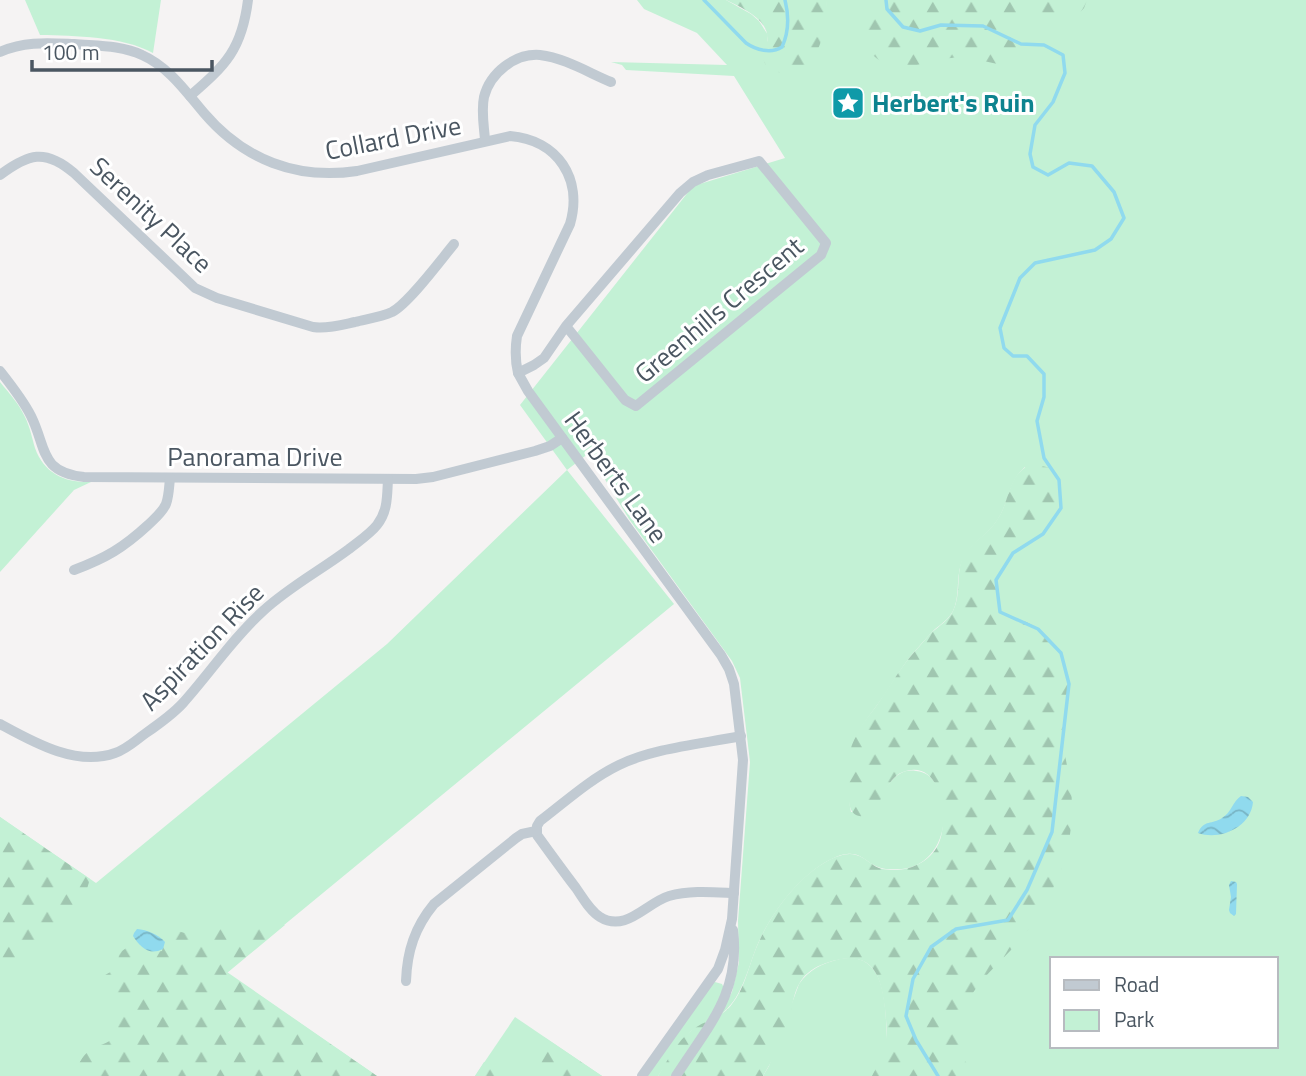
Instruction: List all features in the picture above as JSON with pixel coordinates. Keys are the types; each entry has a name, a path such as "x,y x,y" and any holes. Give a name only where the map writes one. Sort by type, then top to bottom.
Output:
{"street":[{"path":"190,96 216,73 233,53 244,27 248,0"},
{"name":"Collard Drive","path":"0,52 24,44 38,43 126,49 142,54 167,71 221,131 254,155 271,163 316,174 357,171 510,136 524,137 551,150 566,171 574,201 570,224 517,336 515,360 518,373"},
{"path":"485,140 482,112 489,84 498,72 523,57 539,55 559,59 611,82"},
{"name":"Serenity Place","path":"0,176 26,158 53,159 64,164 195,288 217,298 320,328 394,311 406,301 454,244"},
{"name":"Greenhills Crescent","path":"759,161 826,243 821,255 636,406 625,400 566,326 680,193 708,175 759,161"},
{"path":"518,373 544,358 566,326"},
{"name":"Panorama Drive","path":"0,371 32,417 46,457 52,465 63,472 84,477 433,477 535,451 562,438"},
{"name":"Herberts Lane","path":"518,373 528,391 725,663 734,684 743,760 732,919 734,970 720,1009 676,1076"},
{"path":"74,570 103,559 122,547 160,513 169,493 170,478"},
{"name":"Aspiration Rise","path":"0,724 32,742 80,756 114,753 129,746 182,704 264,610 378,524 387,505 388,479"},
{"path":"734,893 681,893 654,902 632,918 623,921 607,920 593,911 536,831 540,821 619,765 650,754 741,736"},
{"path":"406,981 410,948 420,923 434,904 516,838 536,831"},
{"name":"Herberts Lane","path":"642,1076 722,960 732,919"},
{"path":"710,979 724,981 728,990"}],"green space":[{"path":"25,0 161,0 153,53 113,40 40,35"},
{"path":"637,0 726,0 759,21 768,35 767,43 823,29 827,0 1306,0 1306,1076 763,1076 799,984 812,971 833,961 855,958 867,963 875,972 884,997 887,1039 1038,629 1000,612 996,580 1013,553 1043,534 1025,467 1012,485 998,519 964,557 955,606 951,614 908,660 856,736 852,746 849,770 851,812 872,810 890,783 901,773 923,772 937,786 944,811 940,838 934,849 926,859 915,866 902,869 881,868 852,854 836,857 818,867 798,884 773,916 760,939 738,994 720,1015 732,992 739,962 738,921 750,762 740,678 732,661 629,519 589,453 567,470 520,405 693,186 785,158 734,76 626,70 622,65 611,62 727,65 697,33 644,9"},
{"path":"726,0 827,0 823,35 814,57 798,71 783,73 770,69 764,61 768,38 765,28 751,13"},
{"path":"860,0 1087,0 1074,19 1036,13 1023,16 1012,23 1009,28 1011,34 1025,48 1025,59 1018,63 1003,64 962,57 894,66 883,63 869,50 864,36"},
{"path":"0,382 23,412 35,448 44,464 65,479 91,482 74,490 0,572"},
{"path":"1032,464 1051,468 1059,480 1061,508 1043,534 1013,553 996,580 1000,612 1030,624 1045,634 1061,655 1067,671 1069,688 1063,740 1071,792 1072,822 1064,861 1044,906 1017,943 977,987 963,1014 958,1036 960,1049 976,1076 872,1076 886,1046 887,1028 881,987 874,970 868,964 850,959 822,965 803,978 796,991 785,1034 763,1076 658,1076 687,1034 723,1013 732,1004 776,911 795,887 819,866 831,859 853,854 879,868 907,869 924,861 936,848 940,840 943,817 939,792 934,781 926,773 916,770 903,772 892,781 872,811 862,816 856,815 849,802 848,771 851,747 861,726 906,662 951,614 957,599 962,559 969,548 997,520 1018,474"},
{"path":"567,470 674,604 227,972 377,1076 0,1076 0,817 96,883 387,644"},
{"path":"0,817 90,879 80,901 45,940 0,971"},
{"path":"213,925 285,925 227,973 377,1076 75,1076 82,1058 93,1048 113,1038 121,1016 136,1005 132,998 97,994 94,989 100,979 116,968 122,951 136,941 147,950 162,951 164,940 149,932 161,927 189,934"},
{"path":"712,983 722,984 725,990 708,1022 685,1037 658,1076 646,1076"},
{"path":"515,1017 602,1076 475,1076"},
{"path":"544,1037 602,1076 547,1076 536,1051"},
{"path":"484,1062 500,1063 509,1067 507,1076 475,1076"}],"water":[{"path":"1241,796 1248,797 1253,802 1247,819 1241,825 1216,835 1198,833 1206,824 1225,816"},
{"path":"1231,881 1237,884 1234,916 1229,910"},
{"path":"137,929 159,937 165,942 163,949 149,951 142,947 133,936"}],"waterway":[{"path":"704,0 746,43 768,51 782,47 786,36 788,24 785,0"},
{"path":"886,0 887,9 903,27 920,31 941,25 983,26 1021,44 1044,45 1063,55 1065,73 1053,102 1035,125 1030,154 1033,167 1048,175 1069,163 1092,166 1114,192 1124,218 1111,239 1095,250 1035,263 1020,278 1000,328 1004,348 1013,356 1027,356 1044,374 1044,397 1037,421 1044,458 1059,480 1061,508 1043,534 1013,553 996,580 1000,612 1038,629 1061,653 1069,684 1052,832 1027,890 1008,920 956,929 931,947 913,979 906,1016 916,1040 938,1076"}],"place":[{"name":"Herbert's Ruin","path":"848,103"}]}
